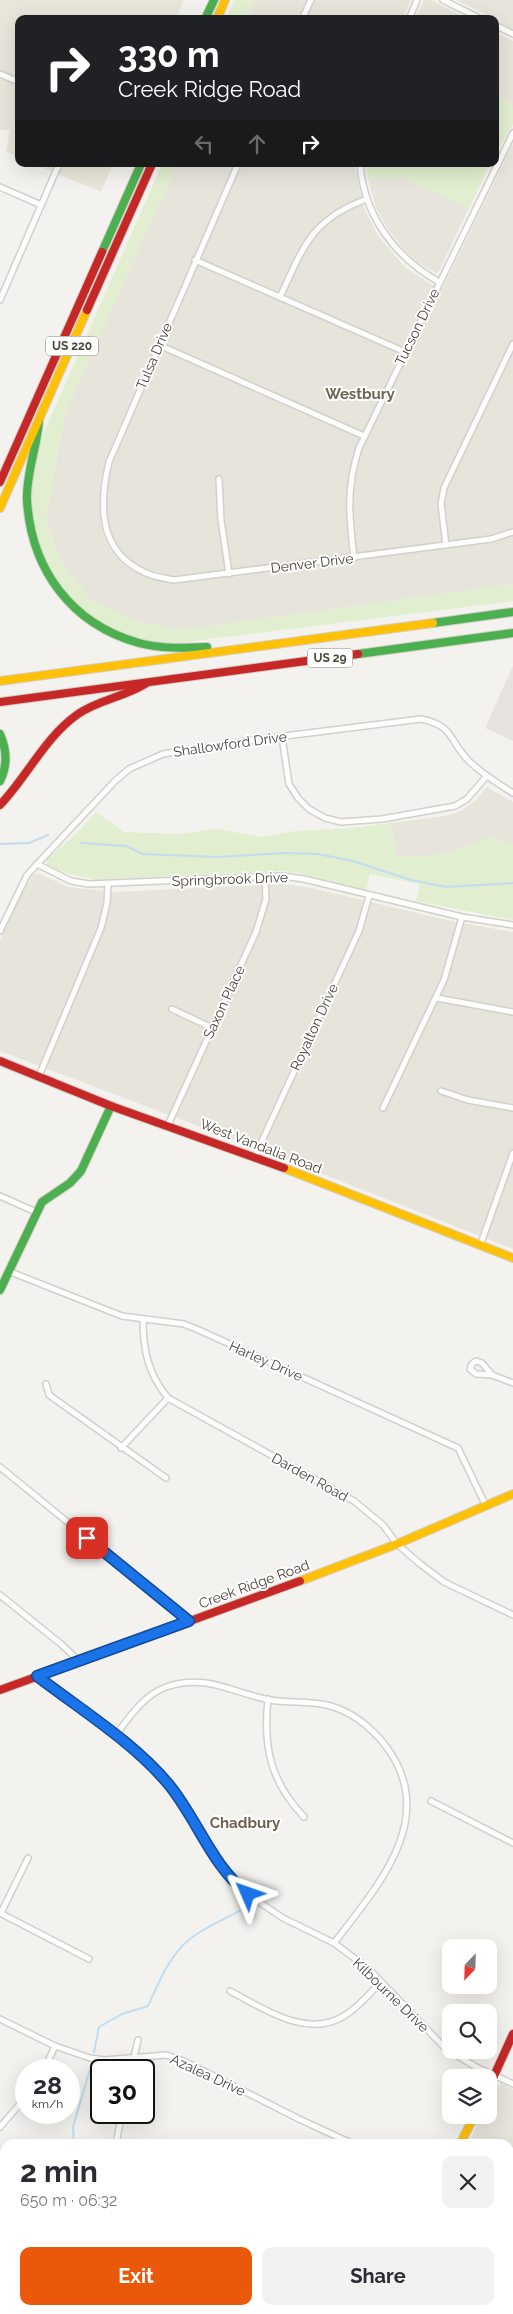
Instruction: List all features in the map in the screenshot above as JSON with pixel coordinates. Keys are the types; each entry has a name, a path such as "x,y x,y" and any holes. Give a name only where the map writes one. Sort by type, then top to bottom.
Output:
{"main road":[{"path":"207,15 214,0"},
{"path":"219,15 225,0"},
{"name":"US 220","path":"0,482 140,167"},
{"name":"US 220","path":"0,508 151,167"},
{"path":"39,421 28,487 30,527 44,566 67,601 97,626 138,644 179,649 239,642 272,645"},
{"path":"0,470 22,432"},
{"name":"US 29","path":"0,681 513,612"},
{"name":"US 29","path":"0,702 513,633"},
{"path":"0,805 12,794 54,737 79,714 96,704 135,691 147,683"},
{"path":"0,734 7,755 5,772 0,781"},
{"name":"West Vandalia Road","path":"0,1061 111,1106 254,1156 513,1258"},
{"path":"0,1290 42,1202 70,1183 81,1171 111,1106"},
{"name":"Creek Ridge Road","path":"0,1690 397,1544 513,1494"},
{"path":"497,2071 513,2034"},
{"path":"463,2139 470,2124"}],"street":[{"path":"304,15 311,0"},
{"path":"410,15 418,0"},
{"path":"443,0 473,15"},
{"path":"499,28 513,34"},
{"path":"0,74 15,80"},
{"name":"Tucson Drive","path":"499,161 513,133"},
{"path":"0,300 58,167"},
{"name":"Tulsa Drive","path":"118,551 108,536 104,520 103,488 108,462 237,167"},
{"path":"361,167 367,200 389,241 410,263 439,282"},
{"name":"Tucson Drive","path":"354,558 349,521 349,499 354,466 364,436 496,167"},
{"path":"0,187 42,205"},
{"path":"280,297 303,247 316,230 332,215 367,200"},
{"path":"195,260 405,352"},
{"path":"446,545 442,514 444,488 513,344"},
{"path":"159,345 364,436"},
{"path":"219,479 221,520 229,574"},
{"name":"Denver Drive","path":"118,551 144,573 174,580 491,539 513,532"},
{"name":"Shallowford Drive","path":"0,931 19,888 37,864 115,781 129,770 163,754 421,718 435,722 444,728 453,737 467,759 486,777 513,793"},
{"path":"282,737 290,784 298,798 317,813 341,822 382,819 455,806 468,799 486,777"},
{"name":"Springbrook Drive","path":"37,864 71,881 89,884 283,876 304,879 368,896 462,917 513,925"},
{"name":"Saxon Place","path":"168,1125 263,915 266,899 265,877"},
{"path":"39,1076 101,928 107,903 108,884"},
{"name":"Royalton Drive","path":"254,1156 359,931 368,896"},
{"path":"384,1108 437,998 450,963 462,917"},
{"path":"437,998 513,1012"},
{"path":"172,1009 212,1028"},
{"path":"441,1092 468,1100 513,1108"},
{"path":"480,1246 513,1153"},
{"path":"0,1196 36,1212"},
{"name":"Harley Drive","path":"8,1271 104,1310 142,1319 184,1324 458,1448 486,1506"},
{"name":"Darden Road","path":"142,1319 143,1346 149,1370 158,1386 168,1398 354,1501 383,1525 397,1544 418,1563 444,1582 513,1615"},
{"path":"492,1375 513,1383"},
{"path":"46,1384 49,1395 121,1448 166,1478"},
{"path":"121,1448 168,1398"},
{"path":"0,1467 189,1621"},
{"path":"0,1595 78,1660"},
{"name":"Kilbourne Drive","path":"37,1676 134,1750 170,1787 220,1865 246,1893 282,1918 334,1943 369,1969 445,2048 482,2069"},
{"path":"115,1736 126,1720 150,1695 174,1685 200,1681 268,1699 327,1706 366,1724 392,1753 401,1773 407,1802 404,1831 396,1854 384,1877 334,1943"},
{"path":"268,1699 266,1744 271,1766 293,1806 304,1817"},
{"path":"431,1801 513,1843"},
{"path":"28,1858 0,1913 89,1959"},
{"path":"230,1991 278,2016 301,2024 325,2023 344,2016 381,1982"},
{"name":"Azalea Drive","path":"0,2019 55,2046 90,2058 104,2060 166,2055 184,2061 299,2120 342,2139"},
{"path":"133,2057 138,2040"},
{"path":"49,2059 55,2046"},
{"name":"Kilbourne Drive","path":"497,2077 513,2084"},
{"path":"0,2127 15,2110"},
{"path":"117,2139 120,2124"}],"shaded area":[{"path":"0,0 184,0 178,15 15,15 15,155 6,152 10,130 0,130"},
{"path":"255,0 411,0 404,15 249,15"},
{"path":"424,0 431,0 460,15 417,15"},
{"path":"456,0 513,0 513,30 499,21 499,15 487,15"},
{"path":"499,34 513,41 513,107 499,94"},
{"path":"513,144 513,584 182,630 139,622 91,600 64,566 46,518 65,414 176,167 355,167 364,208 378,236 406,268 442,289"},
{"path":"41,167 112,167 101,192"},
{"path":"402,177 469,208 439,271 436,273 417,262 404,249 389,231 376,208 368,179"},
{"path":"513,666 513,741 485,728"},
{"path":"487,787 513,802 513,845 492,837 445,854 397,857 391,823 446,816 463,810 478,798"},
{"path":"38,873 68,887 114,892 281,884 307,887 451,921 513,932 513,1249 249,1145 0,1051 0,941 20,896 33,875"},
{"path":"502,2084 513,2090 513,2139 470,2139 478,2124 497,2124 497,2085"}],"green space":[{"path":"235,0 255,0 249,15 228,15"},
{"path":"499,94 513,107 513,124 499,147"},
{"path":"161,167 176,167 65,414 46,518 64,566 91,600 139,622 182,630 513,584 513,601 185,642 158,643 133,638 110,628 90,615 71,598 56,579 44,557 36,533 32,509 33,482 42,437"},
{"path":"366,167 489,167 469,208 402,177 368,179"},
{"path":"96,812 124,832 178,834 217,829 262,837 295,831 342,829 391,823 397,857 445,854 492,837 513,845 513,920 416,901 420,884 370,874 366,890 303,874 282,871 96,880 63,872 48,865 46,860 78,832"}],"waterway":[{"path":"0,844 29,843 48,835"},
{"path":"81,843 126,846 143,854 217,857 283,853 318,854 353,861 411,880 447,887 513,883"},
{"path":"94,2052 99,2027 122,2014 148,2006 171,1960 191,1938 248,1906"},
{"path":"74,2139 73,2127 90,2069"}],"traffic: fast":[{"path":"207,15 214,0"},
{"path":"102,252 140,167"},
{"path":"39,421 28,480 27,500 30,525 37,549 46,571 59,590 75,608 93,622 115,634 139,643 156,646 181,648 207,647"},
{"path":"433,623 513,612"},
{"path":"358,654 513,633"},
{"path":"0,734 6,758 0,781"},
{"path":"0,1290 42,1202 70,1183 81,1171 111,1106"}],"traffic: slow":[{"path":"219,15 225,0"},
{"path":"0,508 87,310"},
{"path":"0,681 433,623"},
{"path":"284,1168 513,1258"},
{"path":"300,1581 397,1544 513,1494"},
{"path":"463,2139 470,2124"}],"traffic: jam":[{"path":"87,310 151,167"},
{"path":"0,482 102,252"},
{"path":"0,702 358,654"},
{"path":"0,805 66,723 86,709 145,684"},
{"path":"0,1061 111,1106 284,1168"},
{"path":"0,1690 300,1581"},
{"path":"497,2069 513,2034"}],"district":[{"name":"Westbury","path":"360,394"},
{"name":"Chadbury","path":"245,1823"}],"route":[{"path":"87,1538 189,1621 37,1676 134,1750 155,1770 186,1810 220,1865 233,1881 248,1894"}]}
